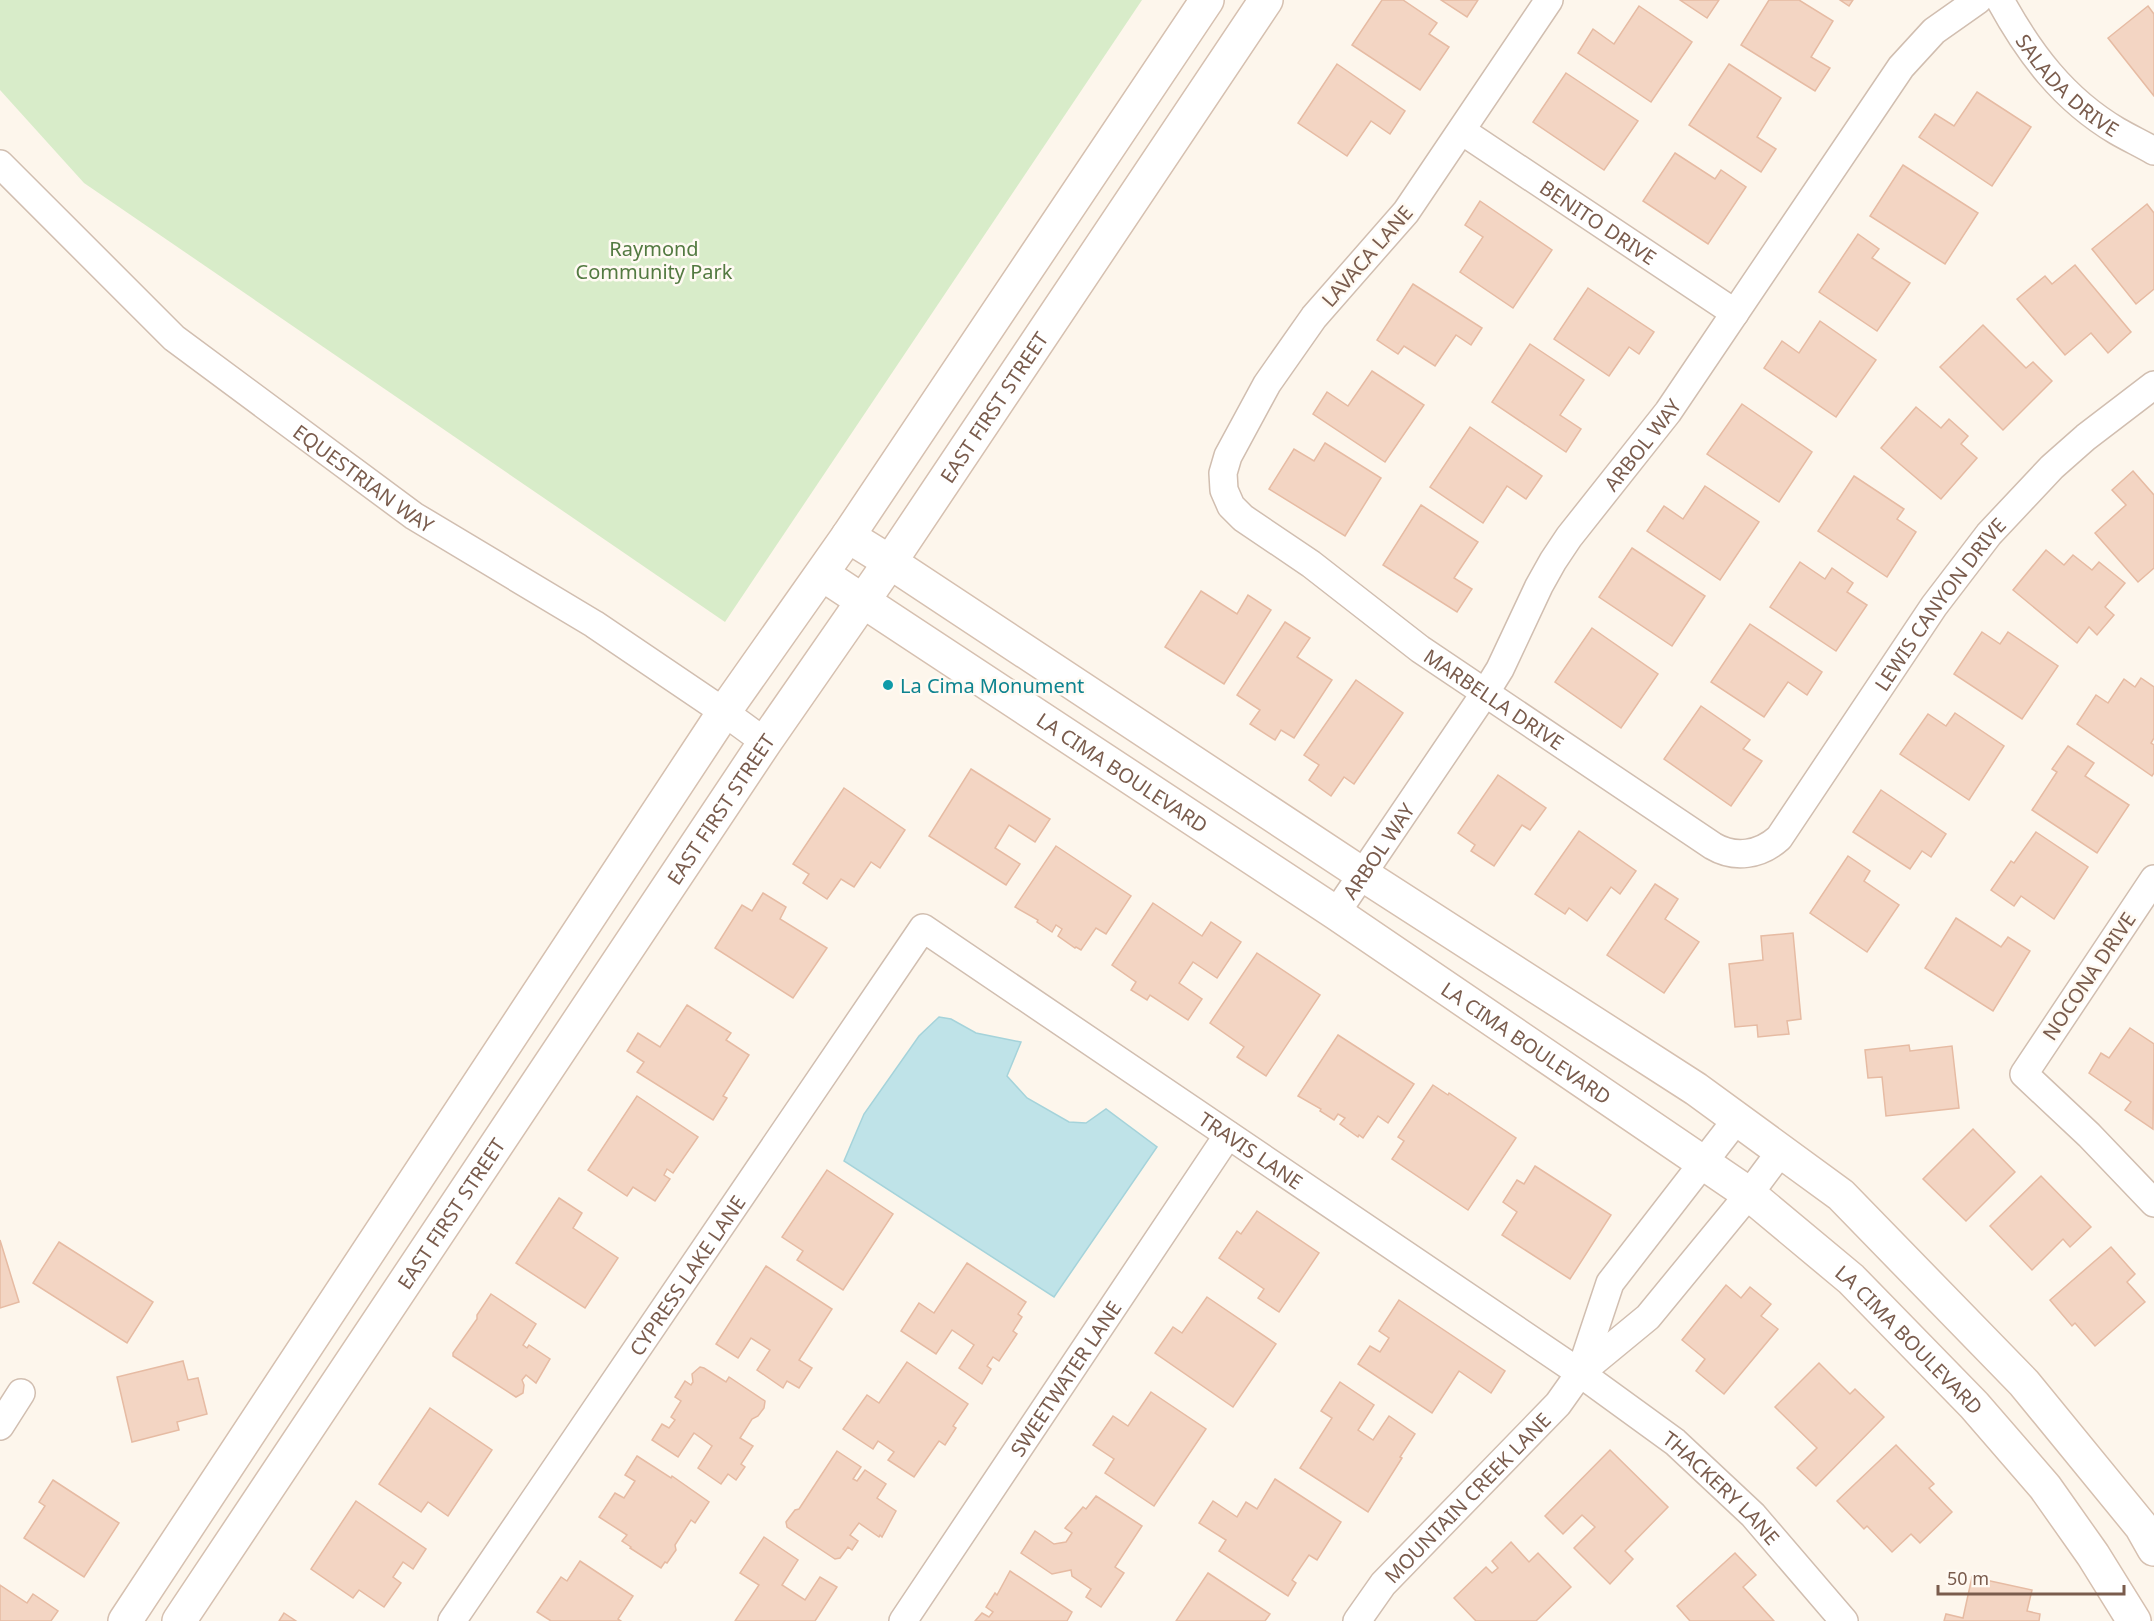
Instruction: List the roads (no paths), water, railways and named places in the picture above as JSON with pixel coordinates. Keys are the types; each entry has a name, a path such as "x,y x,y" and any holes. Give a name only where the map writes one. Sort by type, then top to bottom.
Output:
{"main road":[{"path":"125,1621 724,712 848,536 1207,0"},
{"name":"EAST FIRST STREET","path":"179,1621 765,742 890,562 1266,0"},
{"path":"848,536 1362,874 1686,1083 1841,1195 2024,1383 2141,1526 2154,1549"},
{"name":"LA CIMA BOULEVARD","path":"822,574 1336,913 1749,1194 1851,1279 1974,1405 2045,1487 2093,1555 2133,1621"}],"street":[{"name":"LAVACA LANE","path":"1243,518 1227,498 1223,473 1228,456 1246,419 1278,367 1314,317 1406,212 1549,0"},
{"name":"ARBOL WAY","path":"1336,913 1500,669 1539,586 1569,537 1668,412 1901,67 1934,31 1978,0"},
{"name":"SALADA DRIVE","path":"2000,0 2021,38 2054,81 2095,117 2154,151"},
{"name":"BENITO DRIVE","path":"1462,131 1735,313"},
{"name":"EQUESTRIAN WAY","path":"0,164 174,338 414,516 594,624 765,742"},
{"name":"LEWIS CANYON DRIVE","path":"1758,852 1772,844 1784,831 1934,606 1989,534 2052,467 2086,437 2154,386"},
{"name":"MARBELLA DRIVE","path":"1243,518 1311,564 1420,649 1713,846 1735,854 1758,852"},
{"name":"NOCONA DRIVE","path":"2154,879 2024,1074 2089,1135 2154,1203"},
{"name":"TRAVIS LANE","path":"922,928 1580,1373"},
{"name":"CYPRESS LAKE LANE","path":"452,1621 922,928"},
{"name":"MOUNTAIN CREEK LANE","path":"1580,1373 1610,1284 1737,1119"},
{"name":"SWEETWATER LANE","path":"903,1621 1228,1135"},
{"name":"MOUNTAIN CREEK LANE","path":"1357,1621 1383,1584 1558,1404 1580,1373 1648,1317 1749,1194 1781,1151"},
{"name":"THACKERY LANE","path":"1580,1373 1675,1442 1753,1515 1844,1621"},
{"path":"0,1426 21,1393"}],"water":[{"path":"939,1017 951,1019 976,1033 1021,1042 1007,1076 1027,1098 1069,1122 1086,1123 1106,1109 1157,1147 1054,1297 844,1161 864,1114 919,1036"}],"place":[{"name":"La Cima Monument","path":"888,685"}],"park label":[{"name":"Raymond Community Park","path":"654,260"}]}
